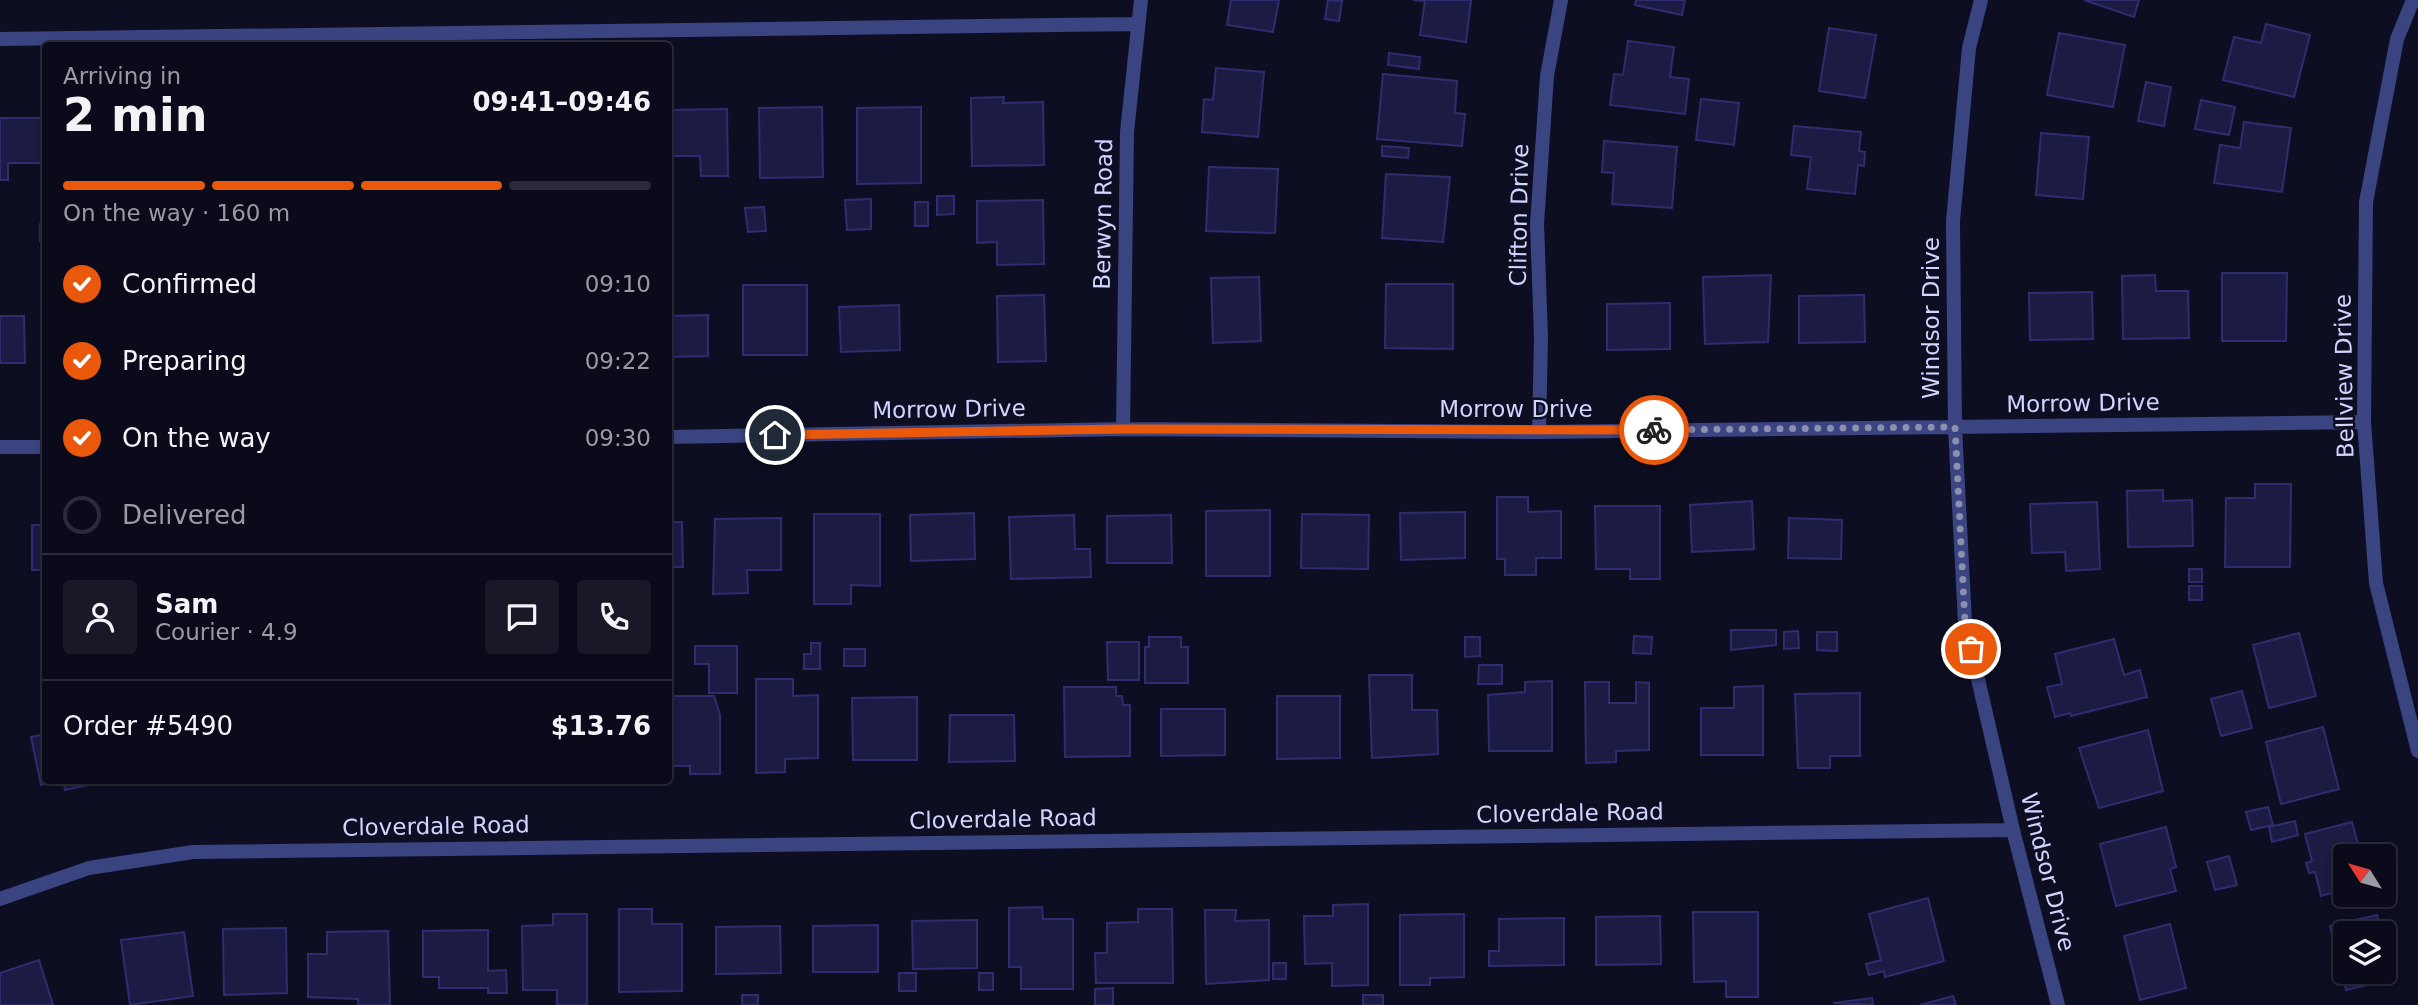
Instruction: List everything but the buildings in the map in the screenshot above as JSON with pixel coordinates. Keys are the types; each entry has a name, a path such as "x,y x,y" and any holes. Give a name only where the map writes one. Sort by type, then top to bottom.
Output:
{"street":[{"name":"Berwyn Road","path":"1123,429 1128,132 1141,0"},
{"name":"Clifton Drive","path":"1539,432 1541,337 1536,224 1547,76 1561,0"},
{"name":"Windsor Drive","path":"1981,0 1969,48 1953,221 1955,427 1965,623 2013,830 2058,1005"},
{"name":"Bellview Drive","path":"2413,0 2397,39 2366,202 2364,422 2376,583 2418,751"},
{"path":"0,39 1137,24"},
{"name":"Morrow Drive","path":"672,436 1123,429 1539,432 2364,422"},
{"path":"0,447 42,447"},
{"name":"Cloverdale Road","path":"0,899 89,868 193,852 2013,830"}],"way so far":[{"path":"1654,430 1955,427 1965,623 1971,649"}],"route":[{"path":"775,435 1123,429 1396,432 1654,430"}]}
